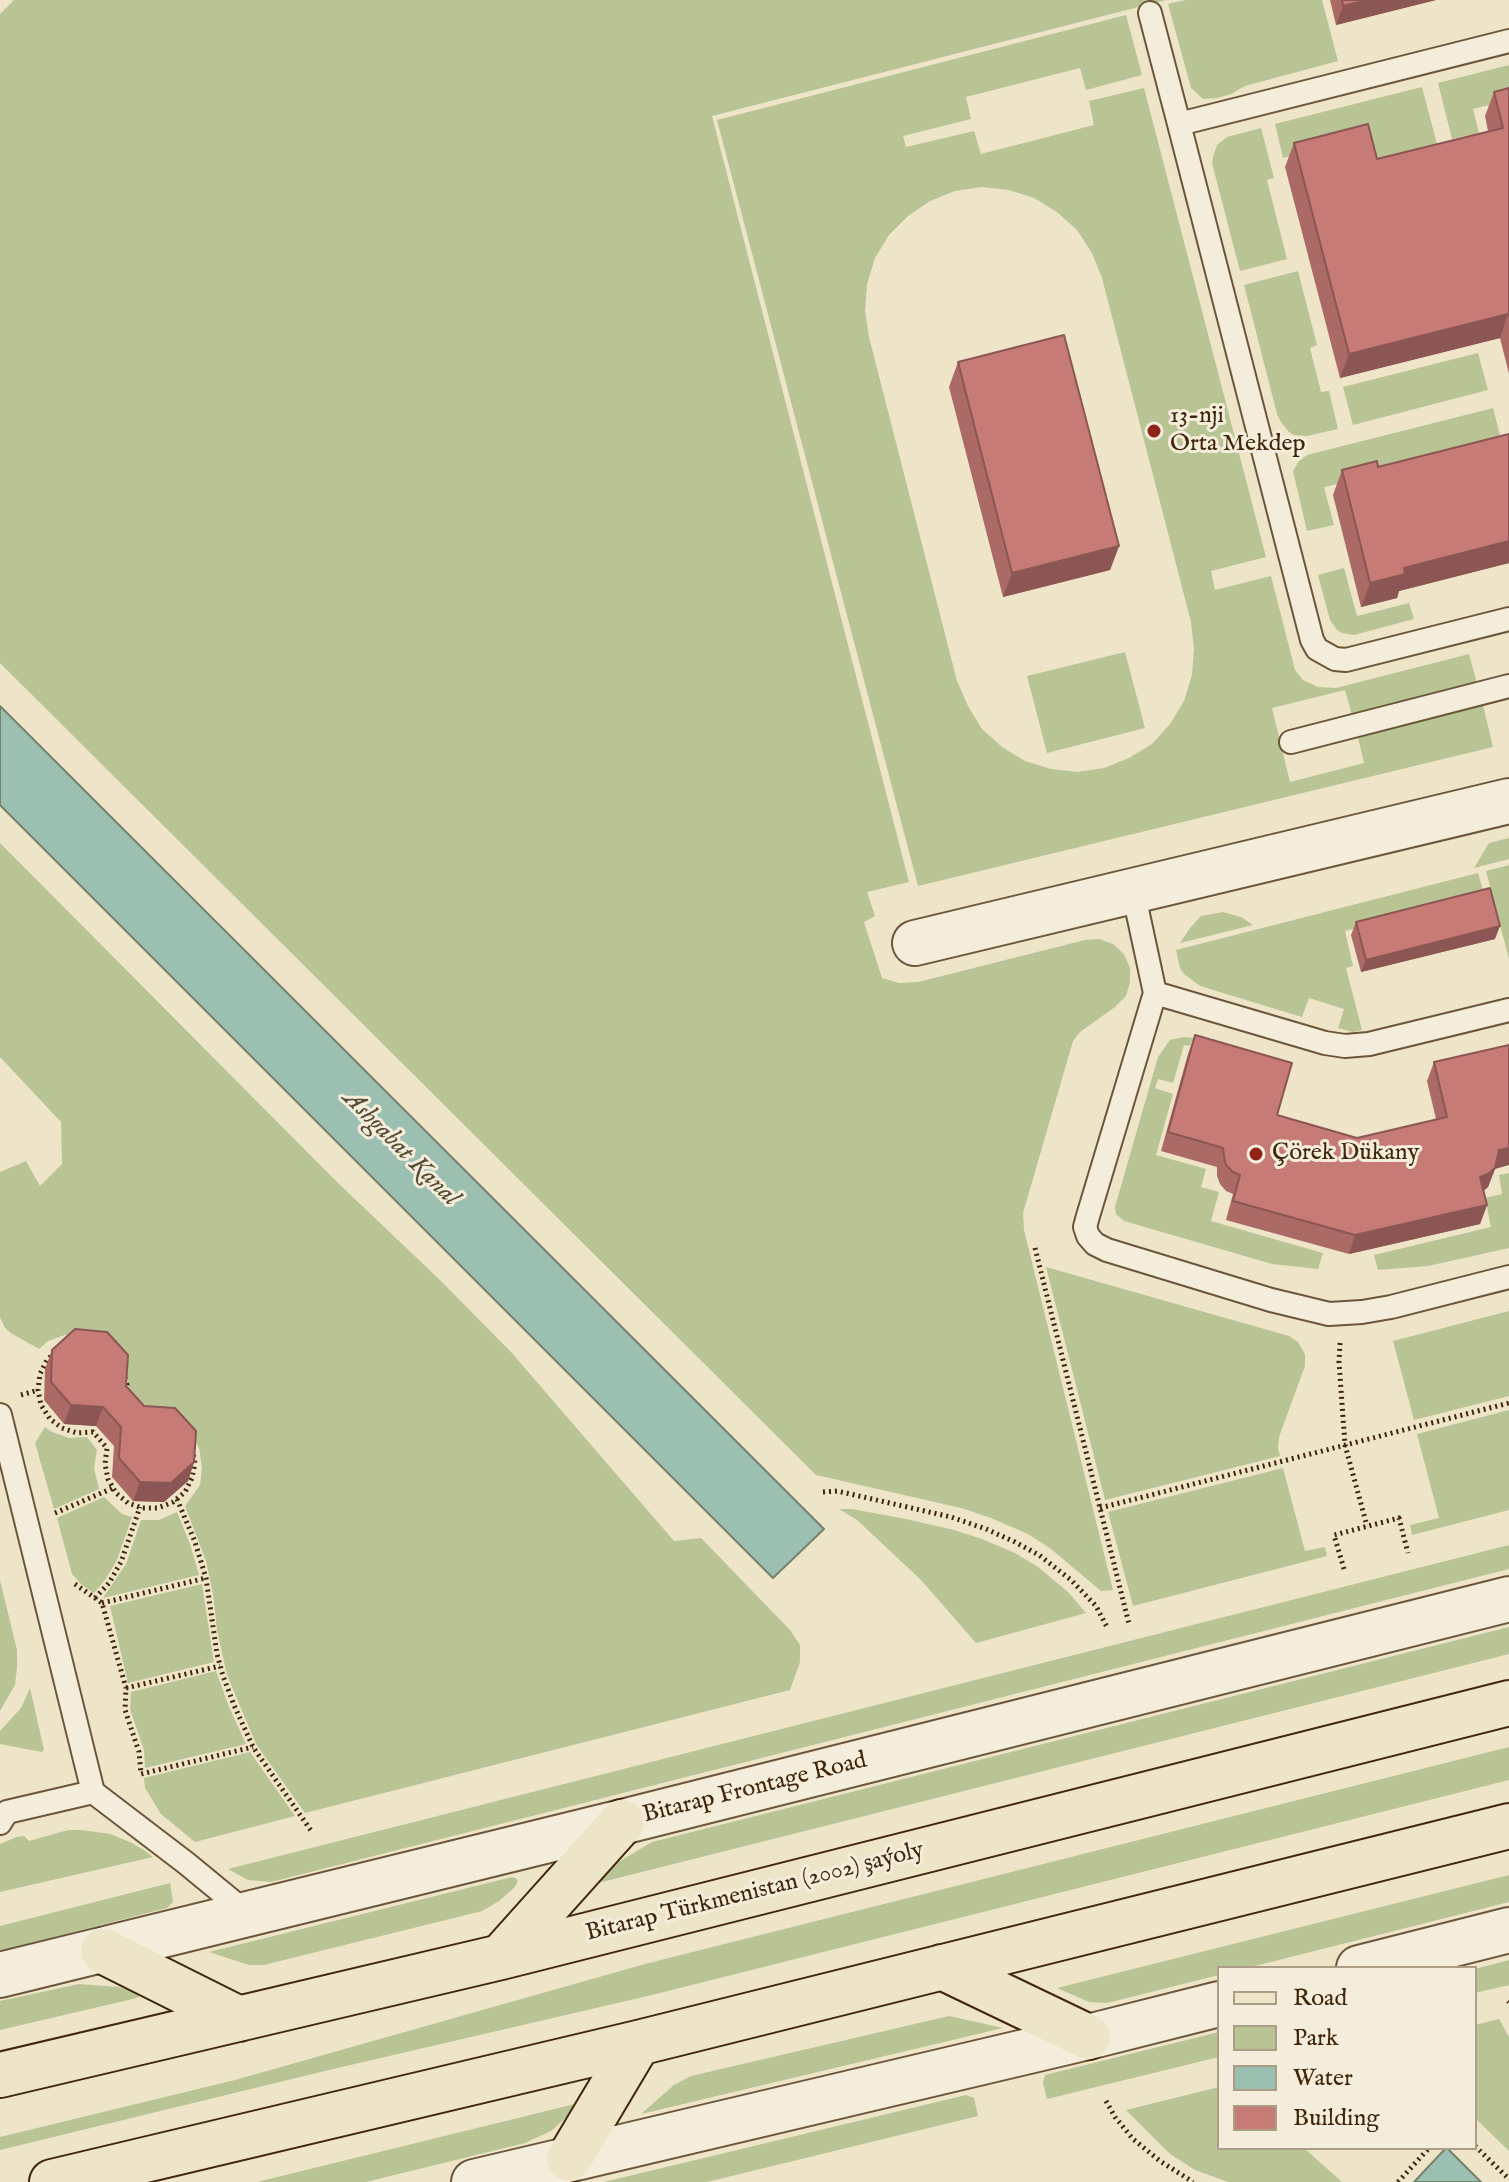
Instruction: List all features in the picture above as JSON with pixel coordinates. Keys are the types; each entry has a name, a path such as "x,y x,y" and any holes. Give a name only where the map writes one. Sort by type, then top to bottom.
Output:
{"main road":[{"name":"Bitarap Türkmenistan (2002) şaýoly","path":"0,2075 501,1957 1509,1703"},
{"path":"501,1957 622,1822"},
{"path":"52,2182 638,2043 1509,1826"},
{"path":"103,1951 239,2019"},
{"path":"942,1967 1088,2037"},
{"path":"569,2159 638,2043"}],"street":[{"path":"915,943 1509,801"},
{"name":"Bitarap Frontage Road","path":"0,1975 1509,1599"},
{"path":"1367,1966 1509,1930"},
{"path":"474,2182 1217,2005"}],"lane":[{"path":"1150,13 1312,640 1317,649 1335,659 1346,660 1509,619"},
{"path":"1179,124 1509,41"},
{"path":"1291,742 1509,686"},
{"path":"1133,891 1155,993 1085,1227 1095,1244 1299,1308 1329,1314 1391,1307 1509,1277"},
{"path":"1155,993 1325,1043 1345,1046 1393,1039 1509,1010"},
{"path":"0,1415 93,1792 248,1914"},
{"path":"2,1814 93,1792"}],"path":[{"path":"1035,1248 1129,1624"},
{"path":"1341,1314 1339,1362 1345,1445 1367,1526"},
{"path":"88,1343 116,1357 127,1385 124,1401 141,1421 171,1425 184,1434 192,1448 195,1463 185,1492 158,1508 128,1503 116,1493 108,1479 105,1464 107,1448 93,1432 77,1433 62,1428 50,1419 41,1405 38,1390 40,1374 47,1360 58,1350 73,1344 88,1343"},
{"path":"23,1407 21,1394 38,1390"},
{"path":"1100,1508 1509,1403"},
{"path":"51,1516 113,1488"},
{"path":"823,1492 837,1491 951,1517 1015,1542 1039,1555 1071,1580 1096,1606 1108,1629"},
{"path":"177,1499 206,1578 220,1666 234,1705 253,1747 312,1832"},
{"path":"95,1598 109,1583 121,1562 140,1507"},
{"path":"1344,1569 1334,1535 1399,1518 1408,1553"},
{"path":"68,1575 77,1587 102,1603 126,1688 125,1710 139,1752 141,1774 253,1747"},
{"path":"102,1603 206,1578"},
{"path":"126,1688 220,1666"},
{"path":"1106,2101 1133,2139 1193,2182"},
{"path":"1477,2148 1509,2179"},
{"path":"1398,2182 1427,2150"}],"green space":[{"path":"14,0 1166,0 712,116 909,882 867,892 875,916 864,922 882,978 899,983 918,982 1099,939 1113,944 1124,954 1130,968 1126,996 1073,1041 1023,1213 1024,1230 1113,1590 1101,1591 1051,1549 1028,1534 991,1518 961,1508 816,1475 0,663 0,14"},
{"path":"1185,0 1322,0 1338,61 1245,86 1218,98 1203,99 1191,88 1168,4"},
{"path":"1126,15 1142,75 1086,90 1080,68 966,97 971,119 903,136 906,147 974,131 981,154 1094,125 1089,101 1144,88 1266,557 1211,571 1215,590 1271,576 1295,670 1303,680 1318,687 1336,688 1469,654 1478,687 1353,719 1345,690 1272,708 1290,782 1364,763 1357,733 1482,701 1493,747 918,886 717,120","holes":["982,187 1009,190 1034,198 1057,212 1077,230 1092,253 1102,278 1191,622 1194,649 1192,675 1184,701 1170,724 1152,744 1129,758 1104,768 1078,772 1051,769 1025,761 1002,747 982,729 968,706 957,681 865,311 867,284 875,258 889,235 908,216 930,201 955,191"]},
{"path":"1509,65 1509,100 1473,109 1479,133 1452,139 1438,83"},
{"path":"1422,87 1437,144 1372,160 1366,137 1283,158 1275,124"},
{"path":"1261,128 1274,178 1267,180 1287,259 1240,271 1212,163 1217,145 1227,137"},
{"path":"1298,271 1317,345 1310,348 1321,392 1329,391 1338,429 1307,436 1289,432 1277,414 1244,285"},
{"path":"1478,353 1488,390 1353,425 1343,387"},
{"path":"1493,408 1503,447 1324,487 1334,525 1307,531 1293,471 1307,455"},
{"path":"1344,568 1357,616 1409,603 1414,619 1354,635 1337,630 1330,620 1318,575"},
{"path":"1125,652 1145,728 1047,753 1027,676"},
{"path":"1509,838 1509,859 1474,868 1489,843"},
{"path":"0,843 511,1352 674,1541 701,1538 790,1630 800,1645 800,1662 790,1690 305,1813 256,1744 227,1675 206,1561 185,1506 200,1485 202,1467 199,1448 189,1432 127,1400 129,1384 125,1366 84,1334 65,1335 48,1341 39,1349 11,1333 0,1317 0,1172 26,1161 40,1186 62,1164 61,1122 0,1057"},
{"path":"1509,865 1509,959 1486,871"},
{"path":"1478,873 1484,894 1345,931 1353,966 1346,968 1362,1030 1353,1032 1338,1028 1344,1009 1309,998 1302,1017 1200,986 1180,968 1176,950"},
{"path":"1223,912 1241,917 1253,925 1180,943 1201,916"},
{"path":"1193,1038 1190,1046 1184,1045 1173,1083 1158,1079 1155,1088 1173,1094 1156,1155 1206,1169 1201,1187 1219,1192 1211,1221 1323,1253 1318,1269 1272,1264 1124,1221 1116,1214 1115,1207 1158,1057 1170,1040"},
{"path":"1509,1173 1509,1248 1428,1266 1378,1270 1374,1255 1491,1227 1485,1198 1502,1194 1499,1175"},
{"path":"1046,1267 1289,1336 1298,1342 1305,1354 1305,1366 1279,1437 1280,1456 1105,1500"},
{"path":"1509,1311 1509,1396 1414,1420 1393,1341"},
{"path":"1509,1410 1509,1510 1412,1535 1410,1525 1439,1518 1417,1434"},
{"path":"45,1427 69,1438 87,1437 97,1450 94,1468 99,1489 54,1509 35,1443"},
{"path":"1283,1468 1305,1551 1325,1547 1327,1556 1133,1606 1108,1512"},
{"path":"104,1497 122,1514 132,1517 117,1560 94,1593 72,1574 57,1518"},
{"path":"839,1509 906,1519 982,1539 1038,1567 1068,1592 1086,1613 976,1643 921,1580 857,1520"},
{"path":"177,1512 199,1575 103,1598 126,1564 141,1520 159,1520"},
{"path":"1509,1545 1509,1569 271,1882 248,1880 228,1869"},
{"path":"0,1580 17,1650 17,1668 15,1685 0,1711"},
{"path":"202,1584 214,1662 128,1683 110,1606"},
{"path":"1509,1627 1509,1654 590,1885 620,1861 652,1842"},
{"path":"216,1671 246,1744 145,1768 144,1750 130,1709 131,1692"},
{"path":"30,1688 42,1752 0,1744 0,1731 21,1708"},
{"path":"1509,1747 1509,1780 652,1995 0,2150 0,2137 235,2080 645,1964"},
{"path":"250,1752 295,1816 195,1842 161,1814 145,1788 144,1778"},
{"path":"68,1830 110,1834 153,1857 0,1892 0,1844 17,1837 24,1836 29,1841"},
{"path":"1509,1875 1509,1902 1255,1966 1217,1966 1217,1976 1107,2003 1089,2002 1057,1988"},
{"path":"512,1877 517,1879 514,1888 482,1911 264,1965 249,1965 209,1952"},
{"path":"170,1883 173,1902 167,1908 0,1951 0,1926"},
{"path":"1509,1960 1509,1985 1477,1993 1477,1968"},
{"path":"79,1984 119,1987 136,1992 139,1996 0,2030 0,2001"},
{"path":"949,2016 1003,2028 641,2114 674,2085 691,2076"},
{"path":"1499,2019 1509,2037 1509,2151 1477,2120 1477,2024"},
{"path":"1217,2032 1217,2057 1047,2099 1043,2083 1045,2075"},
{"path":"1217,2087 1217,2150 1306,2150 1342,2182 1228,2182 1195,2170 1170,2154 1126,2110"},
{"path":"966,2095 974,2098 978,2116 707,2182 604,2182"},
{"path":"583,2102 551,2131 525,2143 366,2182 257,2182"}],"water":[{"name":"Ashgabat Kanal","path":"0,706 824,1529 773,1578 0,805"},
{"path":"1444,2150 1449,2150 1481,2182 1414,2182"}],"building":[{"path":"1342,0 1368,0 1343,6"},
{"path":"1509,88 1509,316 1349,354 1294,143 1368,124 1377,159 1503,128 1494,92"},
{"path":"1064,335 1119,546 1012,573 958,362"},
{"path":"1509,434 1509,541 1404,568 1405,574 1370,583 1342,470 1377,461 1378,467"},
{"path":"1490,888 1500,926 1366,960 1356,922"},
{"name":"Çörek Dükany","path":"1195,1035 1292,1063 1277,1115 1357,1138 1447,1117 1434,1062 1509,1045 1509,1148 1499,1150 1495,1168 1480,1177 1487,1205 1355,1235 1233,1201 1240,1175 1226,1165 1223,1148 1168,1132"},
{"path":"75,1329 107,1332 128,1355 126,1386 144,1406 175,1408 196,1431 194,1462 171,1483 140,1482 119,1458 121,1427 103,1407 71,1405 51,1382 52,1350"}],"place":[{"name":"13-nji Orta Mekdep","path":"1154,431"},
{"name":"Çörek Dükany","path":"1256,1154"}]}
